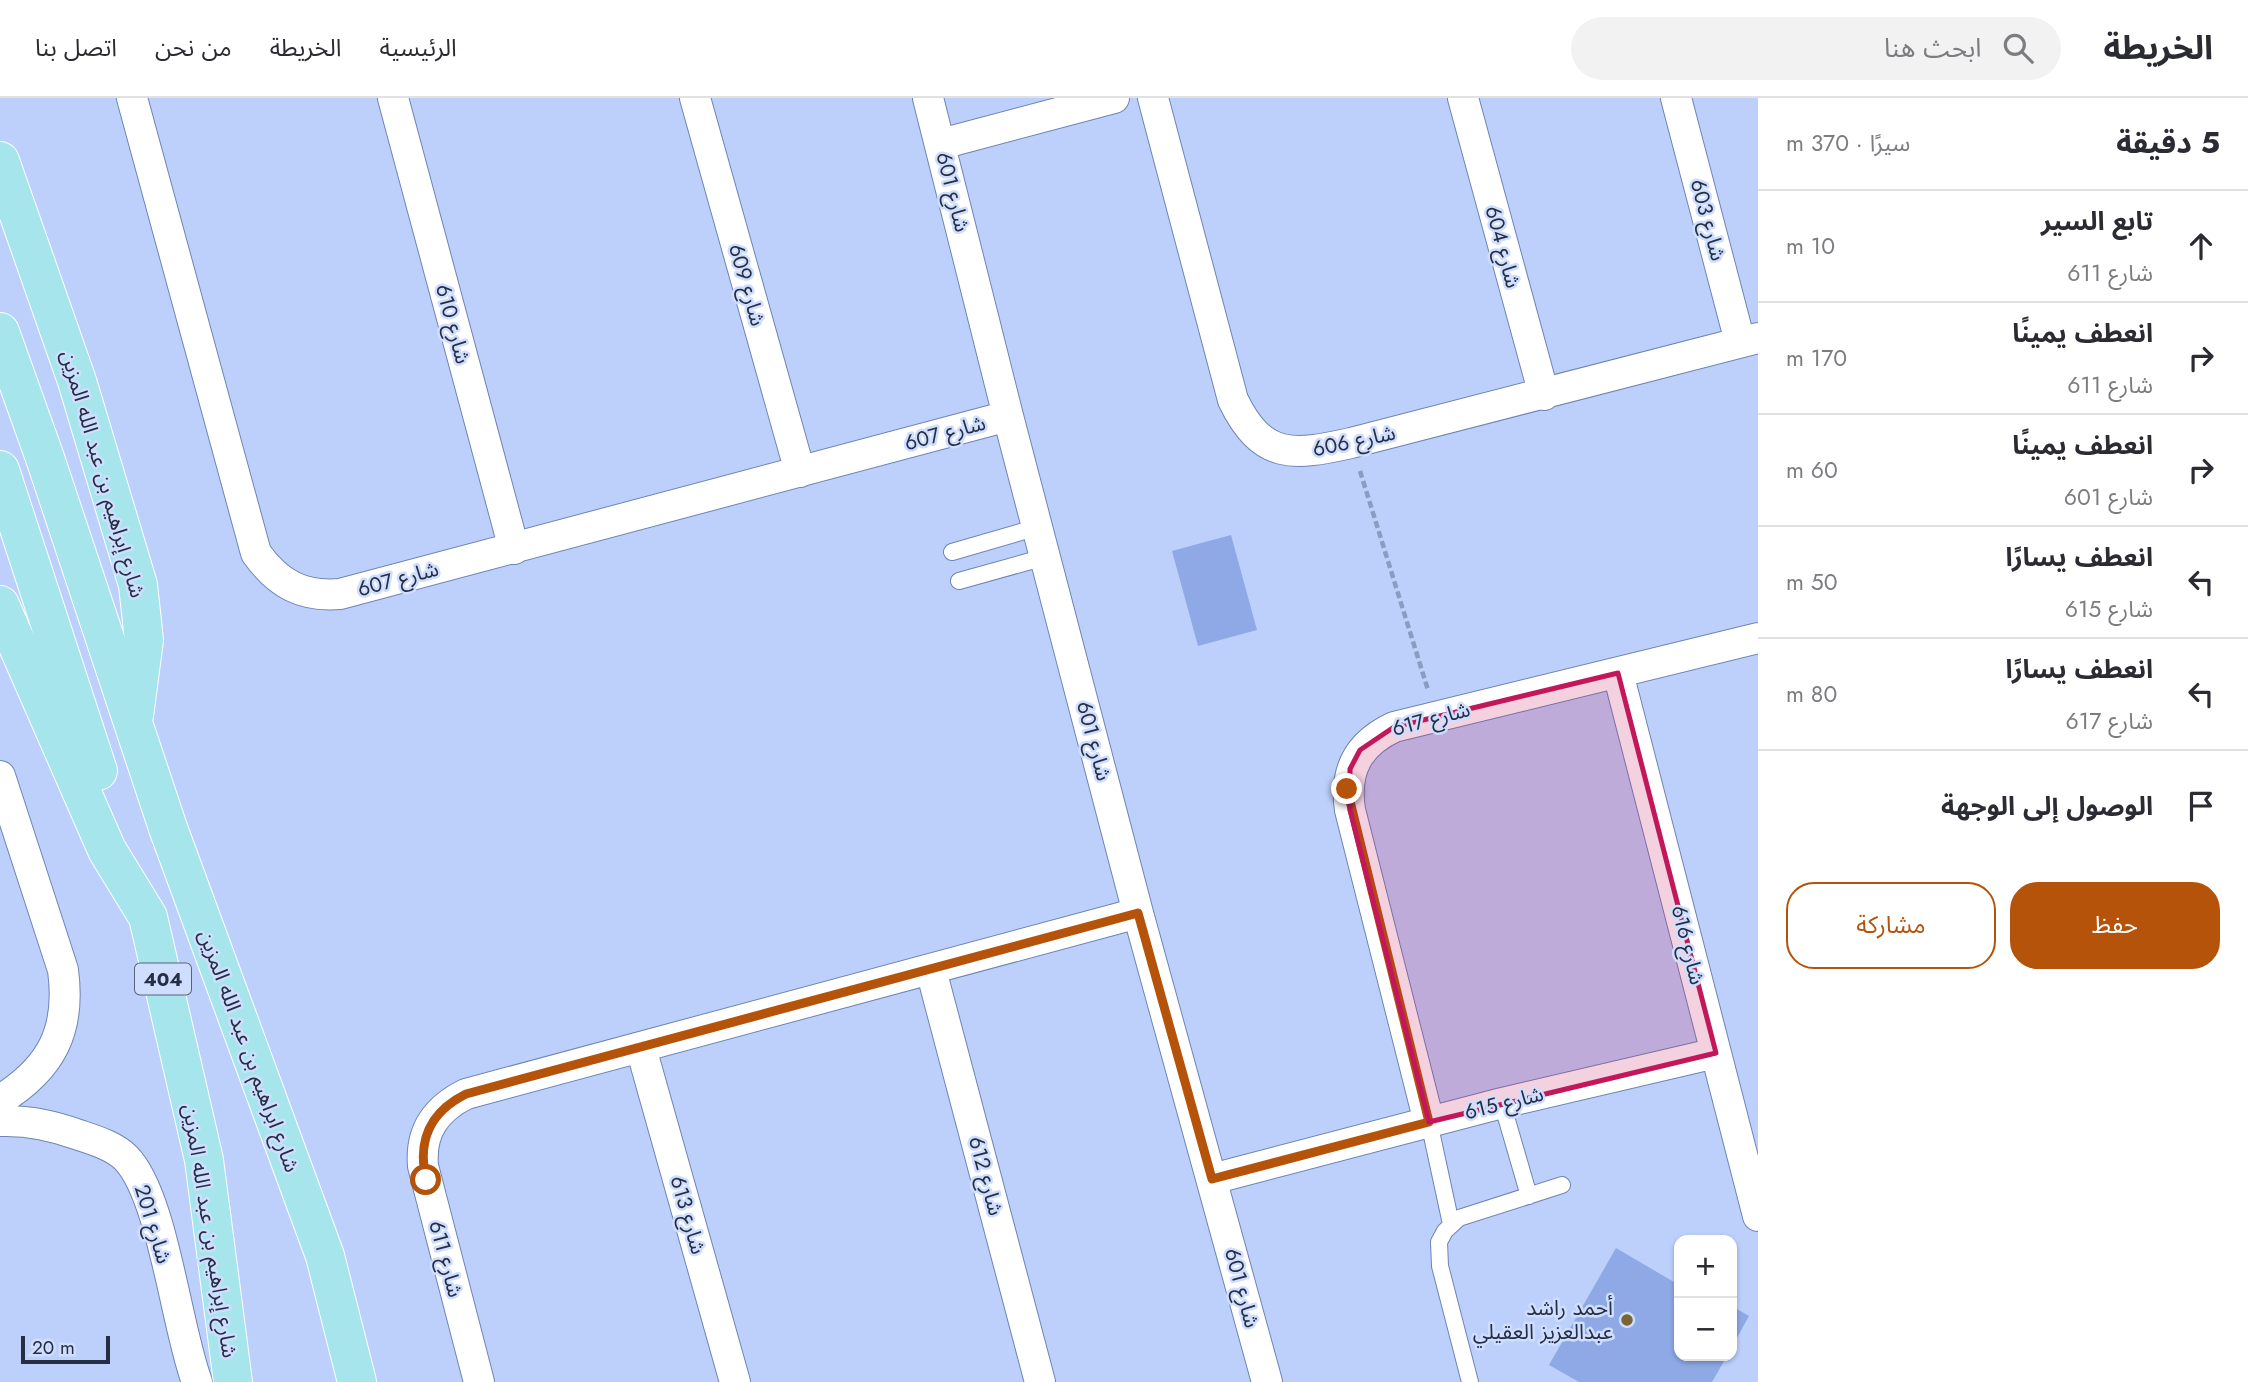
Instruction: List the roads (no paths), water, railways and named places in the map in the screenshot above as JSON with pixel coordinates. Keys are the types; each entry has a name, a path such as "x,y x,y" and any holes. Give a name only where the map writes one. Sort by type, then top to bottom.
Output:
{"main road":[{"name":"شارع إبراهيم بن عبد الله المزين","path":"0,161 78,381 138,585 143,668 133,722"},
{"path":"0,332 133,722"},
{"name":"شارع إبراهيم بن عبد الله المزين","path":"0,470 148,917 204,1160 233,1382"},
{"name":"شارع إبراهيم بن عبد الله المزين","path":"0,605 107,850 148,917"},
{"name":"شارع ابراهيم بن عبد الله المزين","path":"133,722 207,937 325,1255 357,1382"}],"street":[{"name":"شارع 607","path":"132,98 256,553 268,570 283,583 301,592 320,596 340,594 1008,416"},
{"name":"شارع 610","path":"393,98 514,549"},
{"name":"شارع 609","path":"695,98 800,472"},
{"name":"شارع 601","path":"928,98 1138,913 1267,1382"},
{"path":"941,144 1114,98"},
{"name":"شارع 606","path":"1153,98 1233,400 1240,415 1261,440 1284,450 1309,452 1351,443 1749,340"},
{"name":"شارع 604","path":"1463,98 1544,395"},
{"name":"شارع 603","path":"1676,98 1749,340"},
{"name":"شارع 617","path":"1429,1122 1347,789 1350,769 1360,750 1376,736 1436,716 1758,638"},
{"name":"شارع 616","path":"1618,673 1758,1216"},
{"path":"0,776 63,970 66,993 65,1016 47,1059 32,1077 0,1100"},
{"name":"شارع 611","path":"479,1382 423,1166 422,1152 429,1125 439,1111 466,1094 1138,913"},
{"name":"شارع 612","path":"931,970 1040,1382"},
{"name":"شارع 613","path":"641,1048 734,1382"},
{"name":"شارع 615","path":"1212,1179 1429,1122 1716,1053"},
{"name":"شارع 201","path":"0,1121 24,1120 57,1127 118,1151 132,1165 152,1209 183,1338 197,1382"}],"lane":[{"path":"952,552 1038,527"},
{"path":"959,581 1045,557"},
{"path":"1502,1104 1529,1196"},
{"path":"1429,1122 1451,1224"},
{"path":"1470,1382 1438,1254 1440,1242 1451,1224 1459,1218 1562,1185"}],"place":[{"name":"أحمد راشد عبدالعزيز العقيلي","path":"1627,1320"}]}
